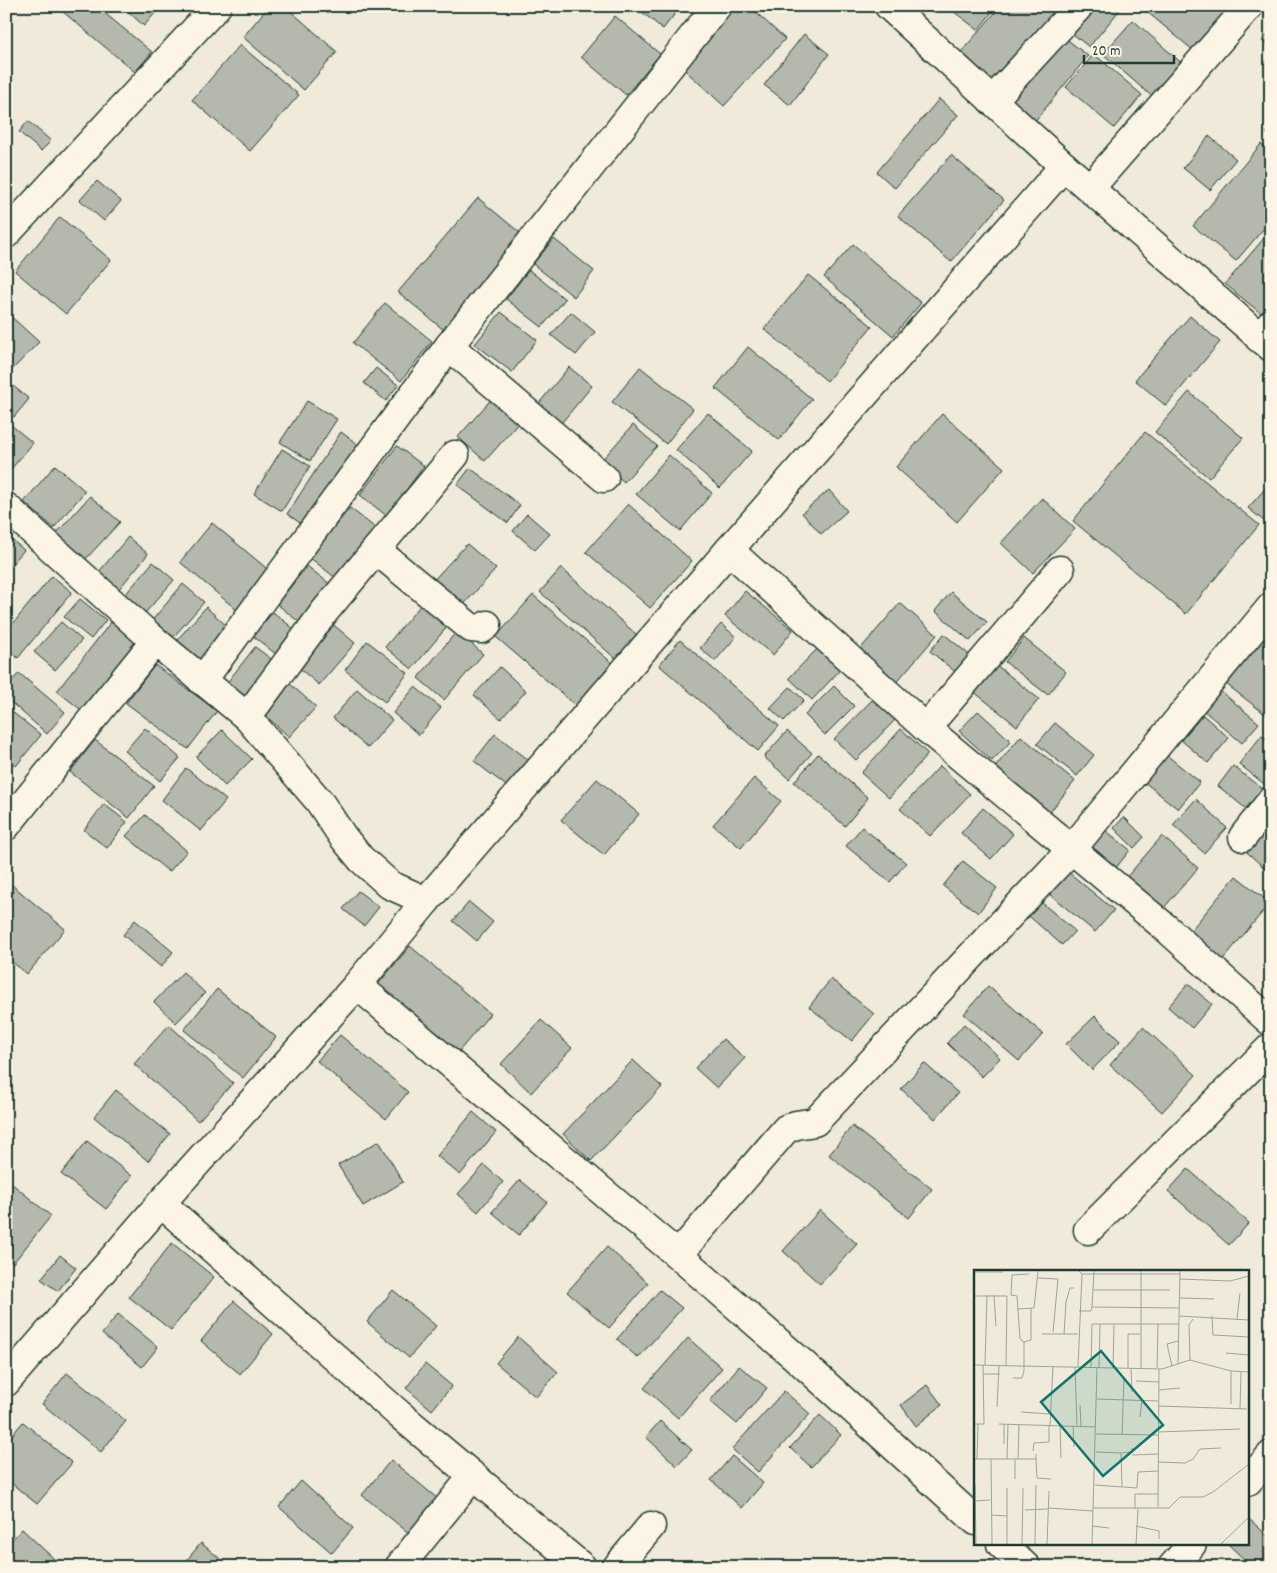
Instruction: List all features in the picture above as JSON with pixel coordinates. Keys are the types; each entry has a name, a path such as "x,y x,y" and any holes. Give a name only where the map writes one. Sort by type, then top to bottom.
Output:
{"street":[{"path":"6,234 217,6"},
{"path":"202,681 449,346 718,6"},
{"path":"889,6 1064,166 1267,336"},
{"path":"992,101 1079,6"},
{"path":"1090,188 1249,6"},
{"path":"6,1382 161,1203 357,985 426,901 728,550 1064,166"},
{"path":"449,346 604,478"},
{"path":"247,717 325,611 455,455"},
{"path":"6,506 155,641 247,717 320,801 343,838 361,859 390,885 426,901"},
{"path":"376,550 471,628 482,629 487,625"},
{"path":"728,550 926,728 1166,928 1271,1022"},
{"path":"926,728 1060,570"},
{"path":"678,1255 786,1129 796,1125 815,1122 1071,850 1271,607"},
{"path":"6,826 155,641"},
{"path":"1243,837 1271,801"},
{"path":"357,985 678,1255 801,1362 974,1519"},
{"path":"1088,1230 1271,1047"},
{"path":"161,1203 400,1414 582,1567"},
{"path":"1250,1479 1271,1455"},
{"path":"399,1567 473,1476"},
{"path":"617,1567 651,1526"},
{"path":"1003,1546 1026,1567"},
{"path":"1172,1567 1190,1546"}],"building":[{"path":"56,6 96,6 152,52 135,72"},
{"path":"122,6 161,6 144,26"},
{"path":"269,6 285,6 337,52 304,90 243,37"},
{"path":"640,6 681,6 663,29 638,9"},
{"path":"726,6 749,6 785,39 724,106 676,62"},
{"path":"957,6 997,6 978,30 953,11"},
{"path":"1001,6 1062,6 990,89 955,59"},
{"path":"1088,6 1123,6 1089,47 1068,30"},
{"path":"1140,6 1242,6 1200,56"},
{"path":"615,16 660,54 626,95 581,57"},
{"path":"1133,20 1186,67 1156,100 1103,54"},
{"path":"1271,30 1271,48 1262,41"},
{"path":"804,34 829,54 790,105 764,85"},
{"path":"1064,37 1088,56 1035,121 1011,101"},
{"path":"240,45 299,95 250,151 192,100"},
{"path":"1094,54 1142,95 1114,128 1066,87"},
{"path":"939,99 958,115 895,188 877,172"},
{"path":"28,121 51,141 41,151 19,132"},
{"path":"1271,127 1271,137 1266,133"},
{"path":"1209,136 1236,159 1210,190 1183,168"},
{"path":"1261,144 1271,152 1271,220 1236,261 1193,226"},
{"path":"6,155 12,159 6,166"},
{"path":"951,155 1004,200 951,262 898,216"},
{"path":"97,181 121,201 104,221 80,200"},
{"path":"478,198 525,237 445,331 398,292"},
{"path":"60,217 111,260 66,314 15,271"},
{"path":"1271,230 1271,318 1269,320 1225,284"},
{"path":"554,239 594,271 574,297 533,264"},
{"path":"853,244 921,303 893,336 824,277"},
{"path":"529,270 565,299 542,327 506,299"},
{"path":"808,275 872,326 827,381 764,329"},
{"path":"385,303 432,341 401,381 353,343"},
{"path":"6,312 39,342 7,375 6,375"},
{"path":"501,312 537,340 512,372 475,344"},
{"path":"571,312 595,332 576,355 551,335"},
{"path":"1190,316 1220,342 1166,406 1135,380"},
{"path":"748,347 812,399 779,440 715,388"},
{"path":"569,367 592,386 558,427 535,408"},
{"path":"640,367 693,409 666,444 612,402"},
{"path":"376,368 398,385 386,401 364,383"},
{"path":"6,380 29,399 14,417 6,411"},
{"path":"1189,392 1243,438 1209,478 1155,432"},
{"path":"495,395 522,419 485,461 458,437"},
{"path":"307,401 337,419 310,461 280,442"},
{"path":"708,413 752,451 720,488 676,450"},
{"path":"942,414 1004,468 957,522 896,467"},
{"path":"6,421 33,443 6,475"},
{"path":"633,425 657,446 624,482 601,461"},
{"path":"341,432 363,448 309,529 287,514"},
{"path":"1145,432 1259,525 1186,614 1073,521"},
{"path":"397,446 424,466 387,516 360,495"},
{"path":"282,449 310,466 282,511 254,494"},
{"path":"669,455 712,493 680,531 636,494"},
{"path":"55,465 85,491 54,528 24,502"},
{"path":"470,468 520,505 508,523 457,485"},
{"path":"1271,482 1271,527 1248,508"},
{"path":"829,490 847,511 821,534 802,513"},
{"path":"90,496 120,522 84,561 55,535"},
{"path":"1042,498 1075,529 1033,573 1001,543"},
{"path":"628,504 692,561 650,608 586,552"},
{"path":"350,508 378,530 337,579 309,557"},
{"path":"527,514 550,534 535,550 513,531"},
{"path":"212,523 271,572 238,611 180,562"},
{"path":"6,535 24,550 6,571"},
{"path":"128,537 148,554 113,596 93,579"},
{"path":"467,544 496,569 457,612 428,586"},
{"path":"153,562 174,580 139,620 119,602"},
{"path":"307,566 336,589 305,627 277,604"},
{"path":"561,568 645,642 624,666 540,592"},
{"path":"52,576 72,592 18,658 6,648 6,632"},
{"path":"183,584 204,602 170,641 149,624"},
{"path":"745,591 793,630 773,655 725,616"},
{"path":"951,592 987,622 970,641 935,611"},
{"path":"533,595 618,668 581,710 496,637"},
{"path":"80,599 106,620 91,639 64,617"},
{"path":"424,601 450,623 412,669 385,647"},
{"path":"900,603 937,635 893,686 856,654"},
{"path":"206,607 229,628 194,667 171,647"},
{"path":"273,612 300,634 281,658 253,636"},
{"path":"329,621 355,643 319,685 293,663"},
{"path":"61,622 82,640 55,670 34,652"},
{"path":"111,622 142,646 88,715 57,691"},
{"path":"721,624 736,637 715,661 700,648"},
{"path":"1257,627 1271,638 1271,714 1269,717 1217,677"},
{"path":"457,631 483,654 444,700 418,678"},
{"path":"944,634 973,658 959,675 930,651"},
{"path":"1024,638 1066,672 1048,695 1005,662"},
{"path":"680,640 779,726 758,751 659,665"},
{"path":"367,641 408,673 385,702 345,670"},
{"path":"255,647 278,664 250,702 226,684"},
{"path":"818,648 841,669 812,700 789,678"},
{"path":"995,664 1039,699 1017,726 973,691"},
{"path":"155,665 217,711 188,749 126,703"},
{"path":"500,667 526,691 501,719 474,695"},
{"path":"19,673 65,712 47,734 6,698 6,688"},
{"path":"289,683 316,707 289,737 262,712"},
{"path":"1212,684 1259,723 1242,743 1196,704"},
{"path":"834,686 854,706 825,735 805,715"},
{"path":"415,687 441,708 419,735 393,713"},
{"path":"790,687 804,700 784,721 770,708"},
{"path":"357,689 392,720 368,748 333,718"},
{"path":"873,699 895,720 856,760 834,739"},
{"path":"6,707 41,735 16,766 6,758"},
{"path":"978,711 1011,741 992,761 959,731"},
{"path":"1203,715 1229,738 1208,763 1181,740"},
{"path":"1055,723 1094,755 1077,776 1037,744"},
{"path":"145,728 180,758 160,781 125,751"},
{"path":"901,729 928,754 889,798 861,773"},
{"path":"222,730 252,759 225,786 196,757"},
{"path":"787,731 812,753 789,779 764,757"},
{"path":"495,734 530,761 509,788 474,761"},
{"path":"1262,735 1271,742 1271,784 1268,787 1239,764"},
{"path":"1021,736 1075,781 1045,818 991,772"},
{"path":"95,740 154,786 129,818 70,772"},
{"path":"1160,750 1200,782 1178,809 1138,777"},
{"path":"818,754 868,798 845,826 794,782"},
{"path":"940,766 970,794 930,836 900,809"},
{"path":"1233,766 1266,792 1250,812 1218,786"},
{"path":"186,768 226,800 201,831 162,800"},
{"path":"754,778 781,801 741,848 713,825"},
{"path":"597,779 639,814 604,855 561,820"},
{"path":"1196,799 1227,828 1204,853 1173,825"},
{"path":"104,804 127,822 107,848 84,830"},
{"path":"983,808 1013,834 991,859 961,833"},
{"path":"145,815 187,851 169,872 126,836"},
{"path":"1124,817 1144,837 1134,848 1114,828"},
{"path":"1258,824 1271,836 1271,874 1239,845"},
{"path":"1099,825 1130,850 1115,869 1084,843"},
{"path":"862,827 906,863 890,882 846,846"},
{"path":"1162,836 1198,868 1162,910 1125,879"},
{"path":"963,861 997,888 978,913 943,886"},
{"path":"1067,871 1114,910 1095,932 1048,893"},
{"path":"1236,876 1270,903 1220,963 1186,936"},
{"path":"6,880 65,929 27,974 6,957"},
{"path":"358,891 379,907 364,926 343,909"},
{"path":"1034,896 1075,931 1062,945 1022,910"},
{"path":"469,902 493,922 477,941 453,921"},
{"path":"135,920 173,952 161,967 123,935"},
{"path":"410,946 490,1014 455,1056 375,988"},
{"path":"183,972 205,993 176,1023 154,1002"},
{"path":"831,979 874,1014 852,1041 809,1007"},
{"path":"1188,984 1212,1004 1192,1028 1168,1007"},
{"path":"988,986 1043,1034 1019,1061 964,1014"},
{"path":"217,989 276,1037 243,1078 184,1030"},
{"path":"1095,1016 1120,1041 1092,1070 1066,1044"},
{"path":"541,1020 572,1048 531,1093 501,1064"},
{"path":"964,1024 1000,1058 982,1077 947,1043"},
{"path":"169,1025 233,1083 198,1121 134,1064"},
{"path":"1143,1027 1196,1075 1162,1112 1110,1065"},
{"path":"340,1035 408,1092 386,1119 317,1061"},
{"path":"723,1039 745,1058 717,1088 695,1068"},
{"path":"633,1060 662,1087 591,1161 563,1134"},
{"path":"924,1063 958,1093 935,1119 901,1089"},
{"path":"116,1090 170,1134 148,1161 94,1117"},
{"path":"473,1112 496,1132 460,1175 437,1156"},
{"path":"852,1126 932,1189 909,1218 829,1155"},
{"path":"87,1141 132,1176 106,1209 61,1174"},
{"path":"379,1141 403,1182 363,1206 338,1165"},
{"path":"484,1165 503,1182 478,1212 458,1194"},
{"path":"1188,1169 1249,1223 1229,1245 1168,1191"},
{"path":"520,1180 547,1202 519,1235 492,1212"},
{"path":"11,1183 51,1216 13,1263 6,1258 6,1189"},
{"path":"820,1210 857,1244 820,1284 783,1251"},
{"path":"172,1243 214,1277 171,1330 129,1297"},
{"path":"607,1247 648,1283 609,1328 567,1292"},
{"path":"60,1255 76,1268 58,1291 41,1279"},
{"path":"393,1290 436,1326 409,1358 367,1322"},
{"path":"660,1290 682,1308 638,1358 617,1339"},
{"path":"234,1301 273,1334 240,1374 201,1341"},
{"path":"118,1314 158,1347 142,1367 102,1334"},
{"path":"518,1337 558,1372 536,1397 496,1363"},
{"path":"688,1338 722,1368 678,1418 644,1388"},
{"path":"425,1364 452,1386 432,1410 406,1388"},
{"path":"739,1366 767,1388 737,1424 710,1401"},
{"path":"67,1373 126,1421 101,1452 42,1404"},
{"path":"927,1385 942,1405 916,1426 901,1405"},
{"path":"784,1391 810,1414 758,1472 732,1449"},
{"path":"820,1415 841,1435 811,1467 790,1448"},
{"path":"660,1421 692,1450 677,1466 646,1437"},
{"path":"23,1422 72,1463 37,1504 6,1479 6,1442"},
{"path":"732,1456 763,1483 742,1508 711,1480"},
{"path":"391,1460 438,1499 410,1534 362,1495"},
{"path":"301,1481 353,1528 332,1553 279,1507"},
{"path":"1250,1520 1271,1539 1271,1561 1265,1567 1252,1567 1230,1546 1250,1546"},
{"path":"22,1529 54,1559 46,1567 6,1567 6,1546"},
{"path":"201,1543 230,1567 181,1567"},
{"path":"639,1556 651,1567 628,1567"},
{"path":"988,1559 997,1567 982,1567"}]}
